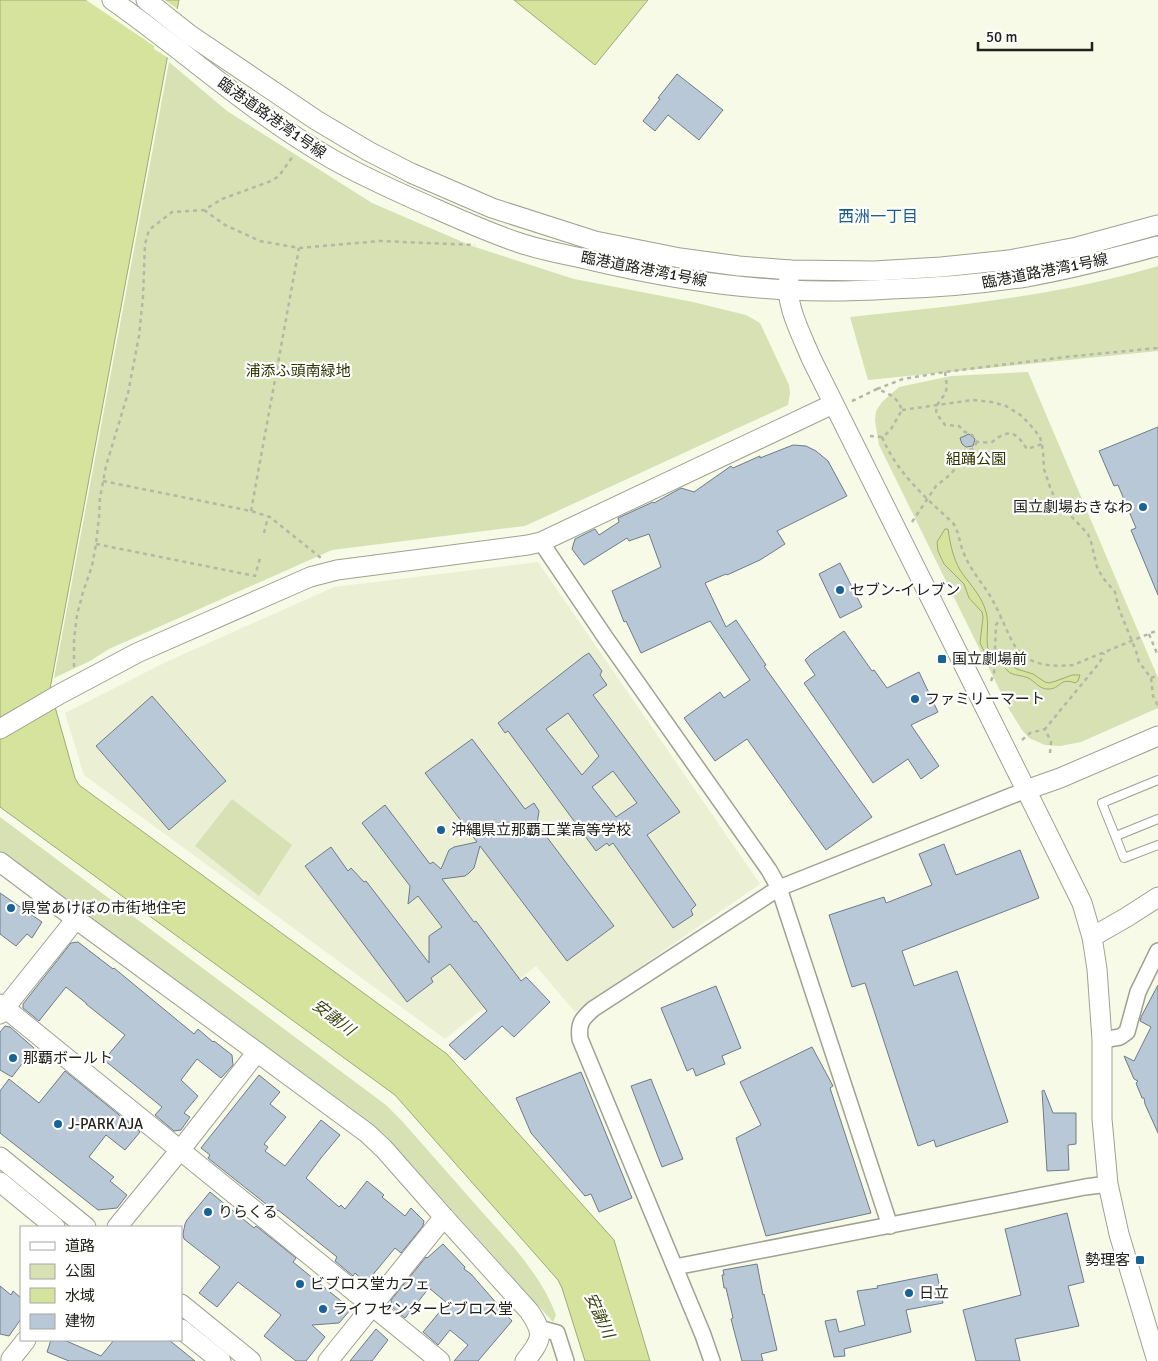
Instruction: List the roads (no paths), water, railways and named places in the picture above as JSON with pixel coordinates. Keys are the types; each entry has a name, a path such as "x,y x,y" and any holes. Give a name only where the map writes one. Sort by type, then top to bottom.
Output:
{"street":[{"path":"112,0 155,30 185,42"},
{"path":"146,0 185,42"},
{"name":"臨港道路港湾1号線","path":"185,42 342,136 411,173 492,208 595,241 637,250 709,262 790,270 874,271 1009,260 1077,247 1158,226"},
{"name":"臨港道路港湾1号線","path":"185,42 240,98 329,158 356,173 518,243 616,266 716,283 788,290 924,288 1024,277 1073,268 1158,246"},
{"path":"790,270 788,290 798,329 833,404 1082,903 1092,937 1097,969 1102,1040 1102,1119 1108,1184 1120,1234 1157,1361"},
{"path":"0,729 137,653 310,577 336,570 541,542 833,404"},
{"path":"541,542 769,870 779,888 890,1226"},
{"path":"712,1361 703,1335 580,1038 578,1030 582,1018 779,888 1060,778 1158,736"},
{"path":"0,862 367,1133 384,1148 538,1323 540,1333 538,1343 524,1361"},
{"path":"1092,937 1127,918 1158,897"},
{"path":"76,919 2,1009 180,1150 440,1361"},
{"path":"1102,1040 1120,1037 1127,1032 1138,992 1158,952"},
{"path":"118,1226 258,1052"},
{"path":"0,1157 85,1226"},
{"path":"0,1182 54,1226"},
{"path":"675,1267 1108,1184"},
{"path":"328,1361 444,1217"},
{"path":"182,1305 251,1361"},
{"path":"539,1328 557,1333 566,1361"},
{"path":"182,1330 220,1361"},
{"path":"9,1358 25,1341"}],"lane":[{"path":"1158,780 1102,803 1124,858 1158,845"},
{"path":"1116,836 1158,819"}],"water":[{"name":"安謝川","path":"0,0 179,0 50,689 75,778 79,785 447,1054 614,1240 650,1361 585,1361 558,1280 395,1095 0,807"},
{"path":"514,0 648,0 595,65"},
{"path":"945,529 948,529 952,550 960,570 984,606 988,623 988,649 1001,655 1009,664 1017,669 1033,674 1045,682 1049,683 1072,675 1080,675 1078,681 1075,683 1066,681 1056,687 1046,689 1028,678 1011,673 1004,667 1000,658 985,653 980,643 982,612 969,598 964,584 944,564 938,551 937,542"}],"place":[{"name":"国立劇場おきなわ","path":"1143,507"},
{"name":"セブン-イレブン","path":"840,590"},
{"name":"国立劇場前","path":"942,659"},
{"name":"ファミリーマート","path":"915,699"},
{"name":"沖縄県立那覇工業高等学校","path":"441,830"},
{"name":"県営あけぼの市街地住宅","path":"11,908"},
{"name":"那覇ボールト","path":"13,1058"},
{"name":"J-PARK AJA","path":"58,1124"},
{"name":"りらくる","path":"208,1212"},
{"name":"勢理客","path":"1140,1260"},
{"name":"ビブロス堂カフェ","path":"300,1284"},
{"name":"日立","path":"909,1293"},
{"name":"ライフセンタービブロス堂","path":"323,1309"}],"district":[{"name":"西洲一丁目","path":"878,216"}],"park label":[{"name":"浦添ふ頭南緑地","path":"298,371"},
{"name":"組踊公園","path":"976,459"}]}
